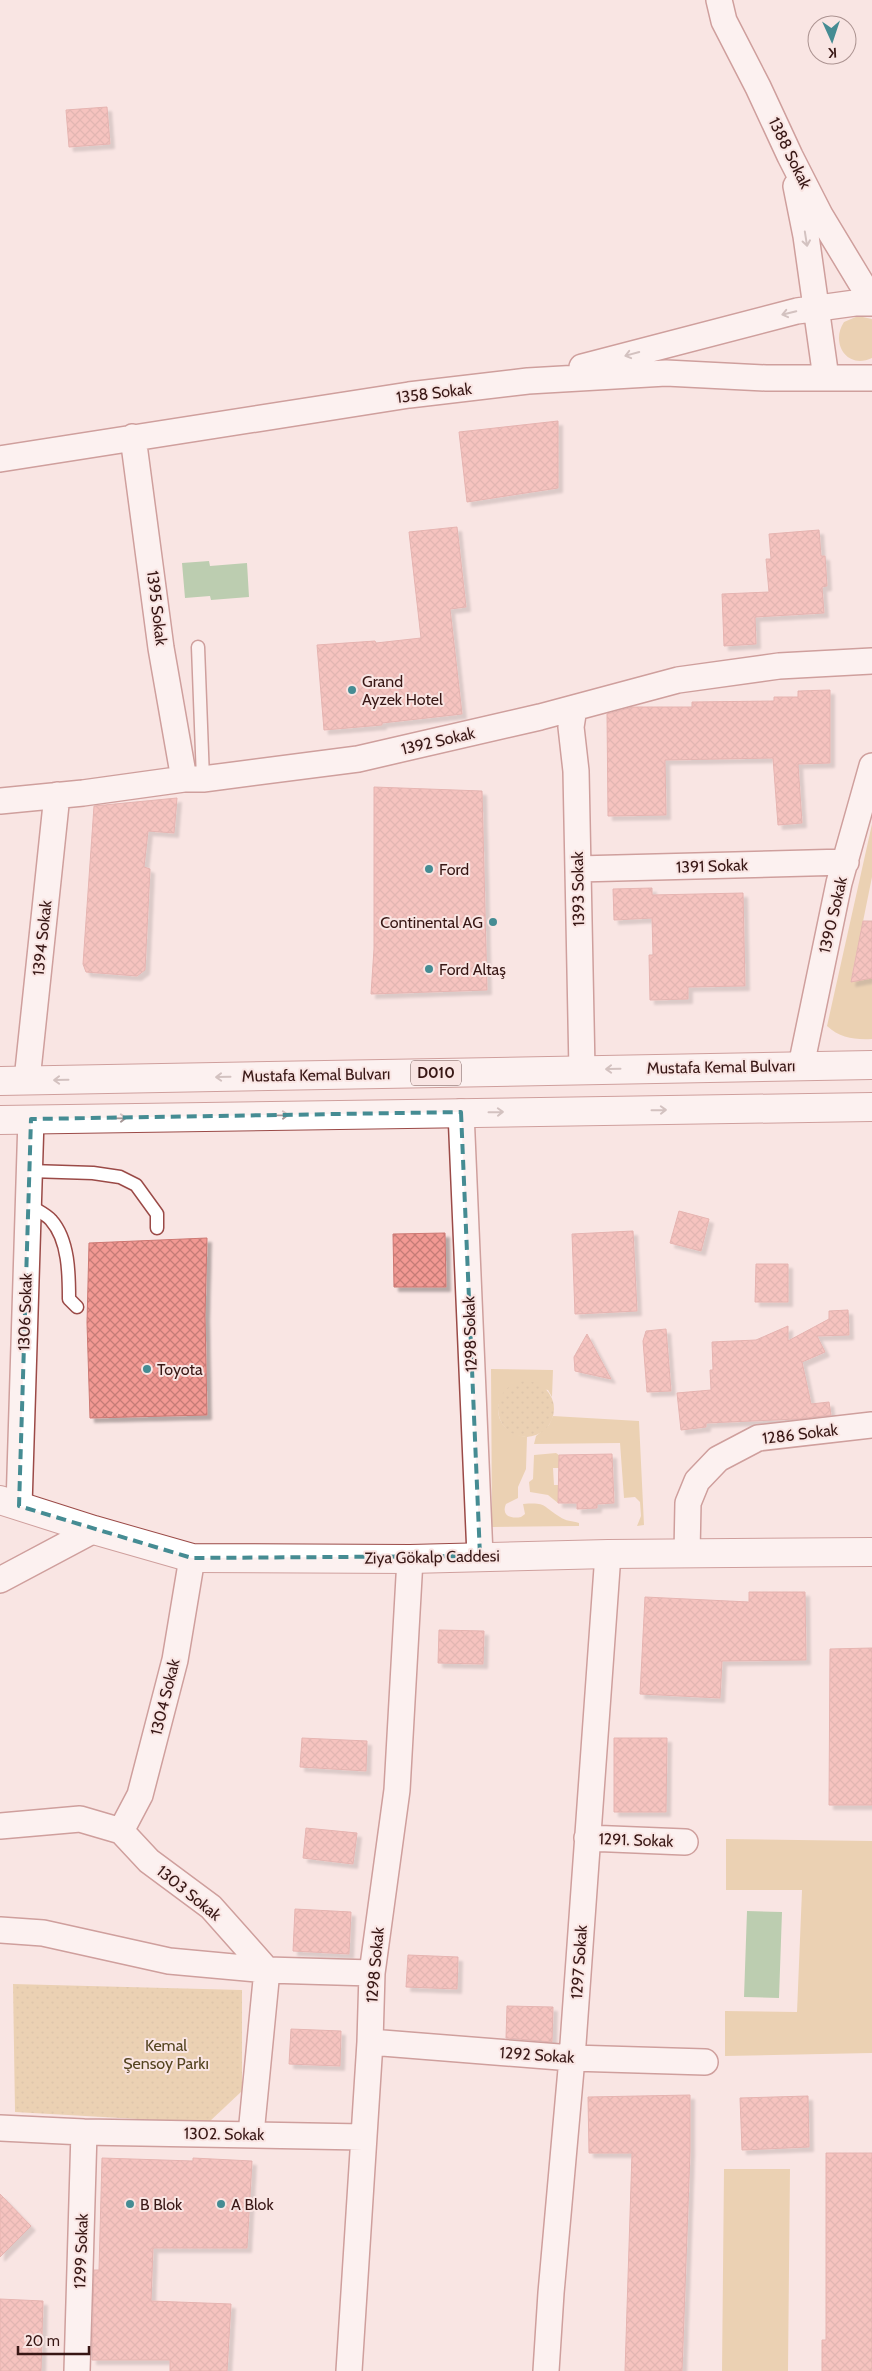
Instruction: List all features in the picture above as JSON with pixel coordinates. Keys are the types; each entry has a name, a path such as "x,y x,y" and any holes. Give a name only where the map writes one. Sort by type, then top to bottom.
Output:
{"main road":[{"name":"Mustafa Kemal Bulvarı","path":"0,1081 872,1065"},
{"path":"0,1120 872,1107"},
{"name":"Ziya Gökalp Caddesi","path":"10,1503 94,1530 192,1558 410,1559 608,1554 872,1552"}],"street":[{"name":"1388 Sokak","path":"719,0 724,21 758,87 790,156 820,215 872,302"},
{"path":"790,156 806,236 826,378"},
{"path":"528,381 797,311 872,302"},
{"name":"1358 Sokak","path":"0,459 409,396 528,381 666,373 872,378"},
{"name":"1395 Sokak","path":"133,438 162,648 193,779"},
{"name":"1392 Sokak","path":"0,801 358,759 574,708 678,680 778,666 872,661"},
{"name":"1393 Sokak","path":"574,708 571,727 576,771 582,1070"},
{"name":"1390 Sokak","path":"801,1066 846,862 872,766"},
{"name":"1394 Sokak","path":"28,1080 57,795"},
{"name":"1391 Sokak","path":"578,869 846,862"},
{"name":"1298 Sokak","path":"461,1112 480,1556"},
{"name":"1306 Sokak","path":"10,1503 29,1205 31,1119"},
{"name":"1286 Sokak","path":"687,1554 688,1503 696,1481 718,1460 758,1438 872,1426"},
{"path":"0,1580 94,1530"},
{"name":"1297 Sokak","path":"546,2371 572,2058 608,1554"},
{"name":"1304 Sokak","path":"122,1831 140,1795 168,1689 175,1660 192,1558"},
{"name":"1298 Sokak","path":"349,2371 370,2042 372,1973 397,1790 410,1559"},
{"path":"0,1826 80,1819 122,1831"},
{"name":"1303 Sokak","path":"122,1831 149,1861 211,1907 267,1970"},
{"name":"1291. Sokak","path":"587,1838 685,1842"},
{"path":"0,1930 43,1933 169,1961 267,1970 372,1973"},
{"path":"252,2134 267,1970"},
{"name":"1292 Sokak","path":"370,2042 572,2058 705,2062"},
{"name":"1302. Sokak","path":"0,2128 84,2132 363,2137"},
{"name":"1299 Sokak","path":"77,2371 84,2132"}],"lane":[{"path":"193,779 198,647"},
{"path":"30,1170 93,1173 120,1177 136,1185 157,1214 157,1228"},
{"path":"29,1205 51,1220 61,1235 69,1272 69,1300 77,1308"}],"highlighted area":[{"path":"461,1112 480,1556 192,1558 19,1506 31,1119"}],"green space":[{"path":"858,316 872,319 872,358 863,361 848,357 840,346 839,338 844,322"},
{"path":"872,824 872,877 851,981 872,977 872,1039 860,1039 842,1036 827,1026"},
{"path":"491,1369 553,1370 552,1397 548,1390 513,1385 500,1400 498,1408 502,1424 508,1430 527,1437 526,1469 518,1487 518,1498 506,1504 506,1514 514,1518 521,1517 525,1514 523,1504 541,1504 564,1519 579,1523 579,1526 492,1527"},
{"path":"526,1381 537,1383 546,1389 552,1398 554,1409 552,1420 546,1429 537,1435 526,1437 515,1435 506,1429 500,1420 498,1409 500,1398 506,1389 515,1383"},
{"path":"553,1416 639,1421 644,1525 637,1526 641,1516 640,1502 635,1497 624,1498 620,1443 534,1444 536,1436 549,1425"},
{"path":"556,1453 559,1455 559,1468 553,1468 554,1485 558,1485 558,1503 548,1495 530,1492 529,1482 533,1479 534,1455"},
{"path":"726,1839 872,1841 872,2053 725,2056 725,2011 797,2012 802,1890 726,1890"},
{"name":"Kemal Şensoy Parkı","path":"13,1984 242,1990 242,2091 208,2123 15,2112"},
{"path":"724,2169 790,2169 788,2371 722,2371"}],"shaded area":[{"path":"209,561 210,566 247,563 249,597 211,600 210,596 185,598 182,563"},
{"path":"747,1911 782,1912 779,1998 744,1997"}],"building":[{"path":"107,107 110,144 69,147 66,110"},
{"path":"558,421 558,488 467,502 459,432"},
{"path":"457,527 466,607 450,609 462,714 382,723 382,725 324,730 317,645 375,641 376,643 421,638 409,532"},
{"path":"819,530 821,556 825,556 827,586 822,587 824,613 755,617 756,644 724,646 722,594 769,592 766,559 771,559 769,534"},
{"path":"830,690 830,763 798,764 802,823 778,825 773,758 665,760 666,815 608,816 607,714 633,707 692,707 692,702 774,701 774,697 798,697 798,691"},
{"name":"Ford","path":"374,787 482,791 487,990 371,994 374,949"},
{"path":"177,798 174,833 148,831 144,867 150,869 145,970 137,976 86,972 83,964 94,806"},
{"path":"652,888 652,895 743,893 745,986 688,987 688,999 650,1000 649,955 653,955 652,918 614,920 613,889"},
{"path":"863,921 872,921 872,978 851,982"},
{"path":"679,1211 709,1219 701,1251 670,1243"},
{"path":"633,1231 637,1311 575,1314 572,1234"},
{"path":"445,1233 446,1287 394,1287 393,1234"},
{"path":"207,1238 205,1316 207,1415 90,1418 87,1323 89,1243"},
{"path":"756,1264 788,1264 788,1302 755,1302"},
{"path":"848,1310 849,1335 817,1336 825,1352 802,1362 811,1404 829,1402 831,1415 797,1419 706,1423 706,1427 681,1430 677,1393 711,1390 710,1370 713,1370 712,1342 756,1340 788,1326 788,1341 829,1319 829,1311"},
{"path":"666,1329 671,1391 647,1392 643,1341 646,1331"},
{"path":"587,1334 611,1379 575,1371 574,1357"},
{"path":"612,1454 614,1503 597,1504 597,1508 577,1509 577,1503 558,1503 559,1455"},
{"path":"749,1592 805,1592 806,1660 722,1661 720,1698 640,1694 645,1597 749,1602"},
{"path":"439,1630 484,1631 483,1664 438,1663"},
{"path":"872,1648 872,1805 829,1805 830,1649"},
{"path":"302,1738 367,1741 366,1771 300,1767"},
{"path":"614,1738 667,1738 666,1812 614,1812"},
{"path":"306,1828 357,1833 353,1864 303,1858"},
{"path":"295,1909 351,1912 349,1954 293,1951"},
{"path":"408,1955 458,1957 457,1989 406,1987"},
{"path":"507,2006 553,2007 552,2042 506,2038"},
{"path":"291,2029 341,2031 340,2066 289,2064"},
{"path":"690,2095 690,2152 682,2371 625,2371 632,2153 589,2153 588,2097"},
{"path":"808,2096 809,2147 742,2150 740,2098"},
{"path":"826,2153 872,2153 872,2371 822,2371 822,2340 826,2340"},
{"path":"102,2158 193,2161 193,2158 252,2161 247,2248 153,2248 151,2301 231,2304 227,2371 170,2371 170,2360 92,2360 94,2270 99,2270"},
{"path":"0,2194 31,2226 0,2257"},
{"path":"0,2299 43,2301 41,2371 0,2371"}],"place":[{"name":"Grand Ayzek Hotel","path":"352,690"},
{"name":"Ford","path":"429,869"},
{"name":"Continental AG","path":"493,922"},
{"name":"Ford Altaş","path":"429,969"},
{"name":"Toyota","path":"147,1369"},
{"name":"B Blok","path":"130,2204"},
{"name":"A Blok","path":"221,2204"}]}
